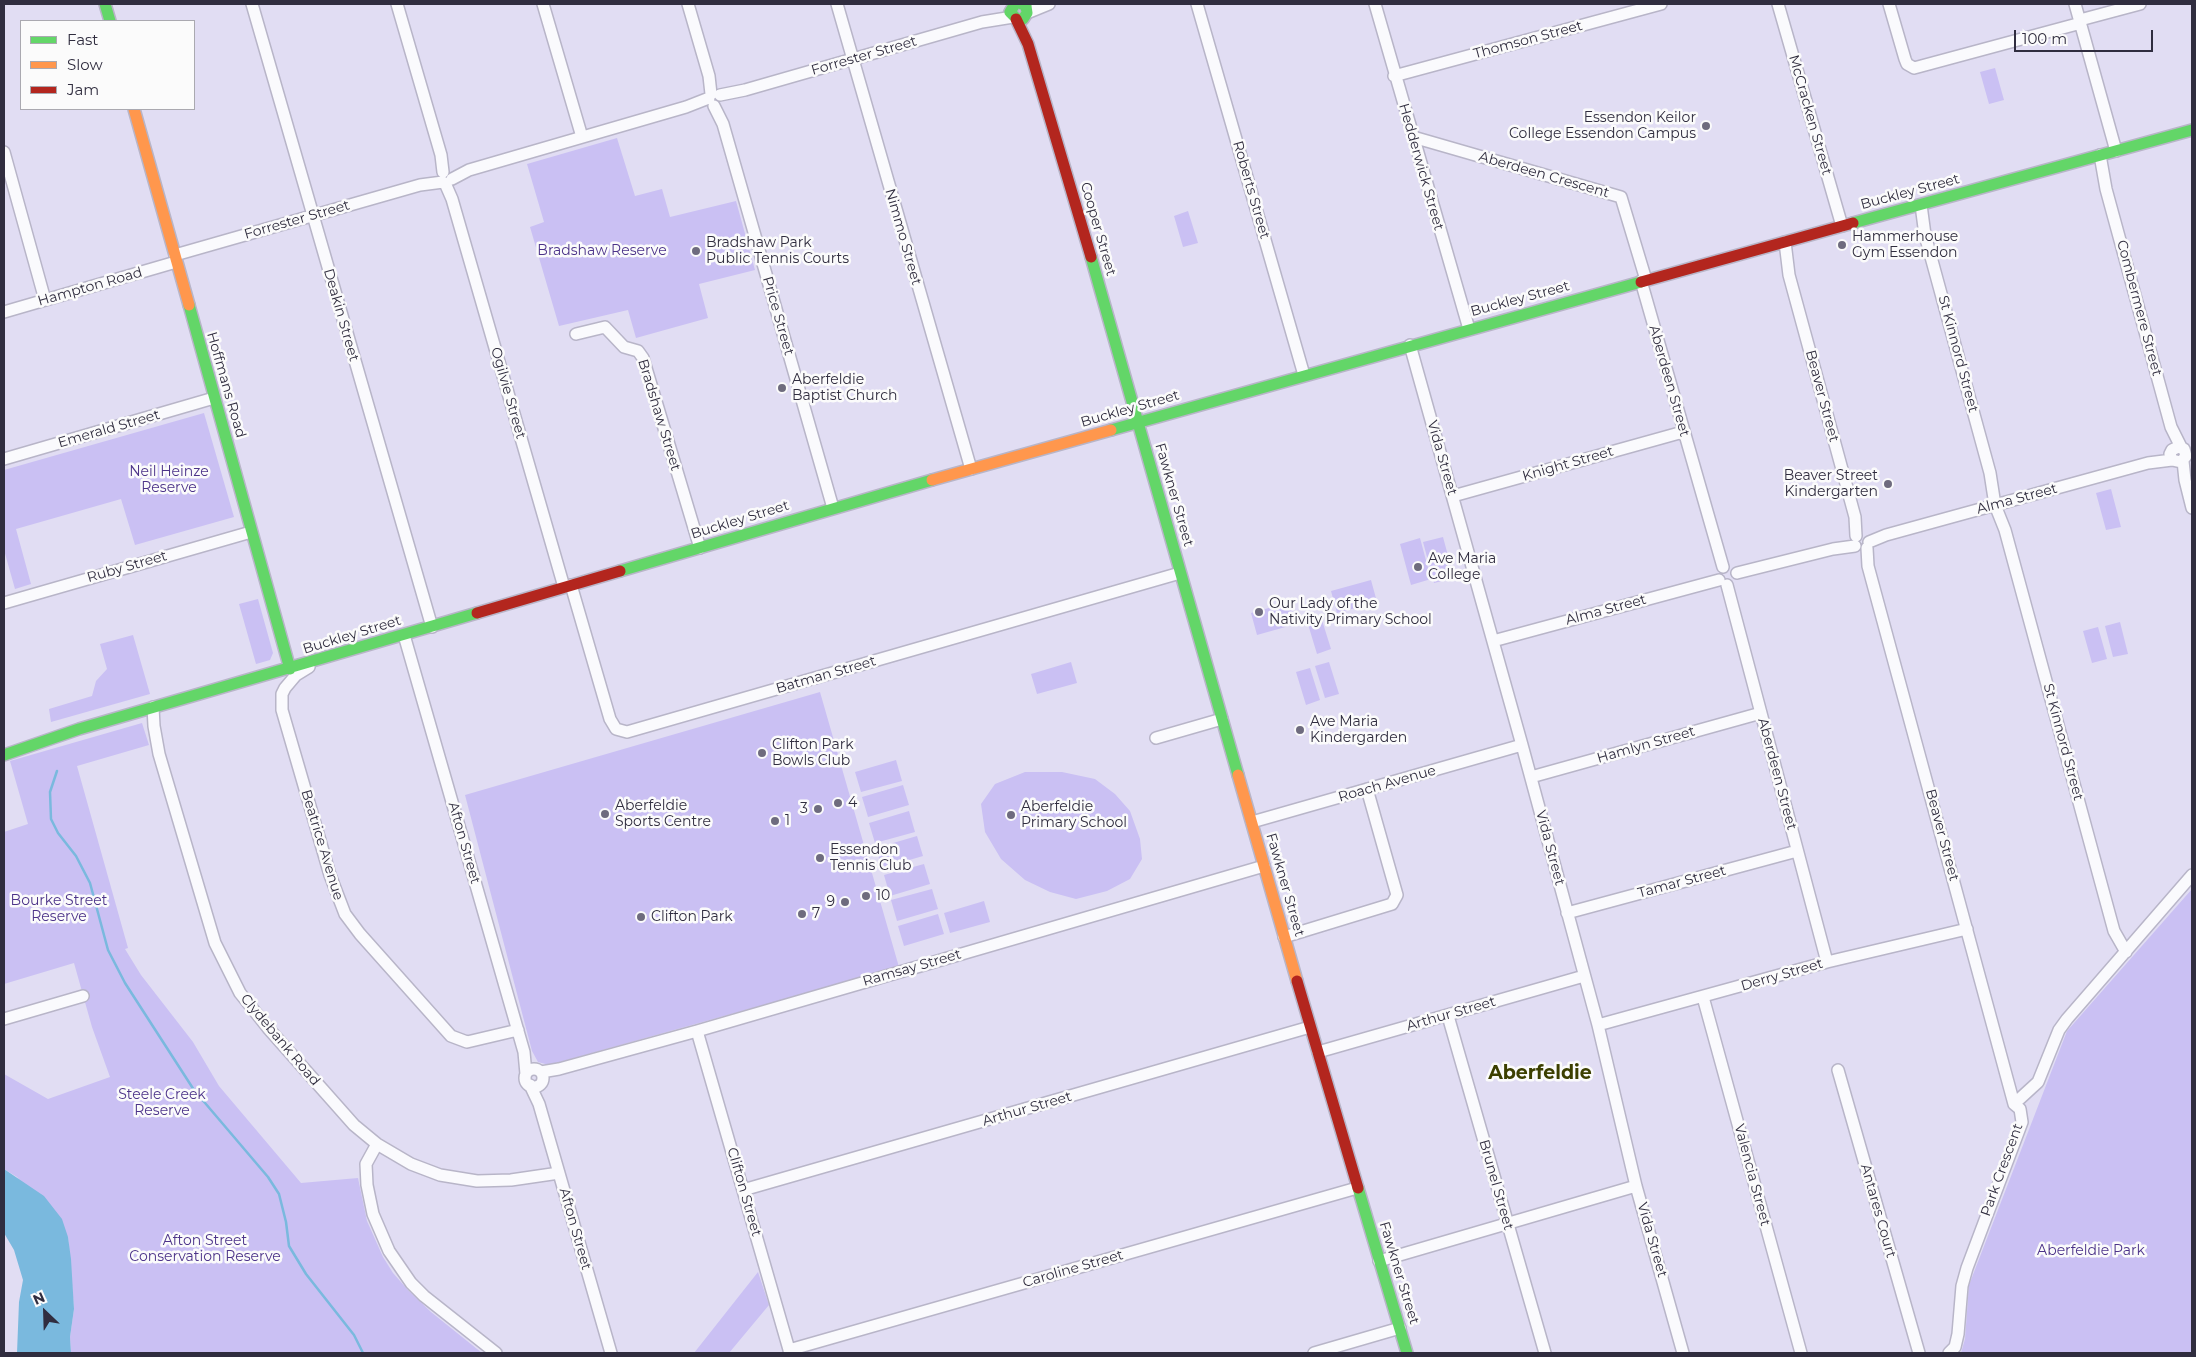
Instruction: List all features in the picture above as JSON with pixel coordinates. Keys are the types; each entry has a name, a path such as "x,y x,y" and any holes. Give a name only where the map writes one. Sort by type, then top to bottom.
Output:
{"main road":[{"path":"105,4 110,20"},
{"name":"Cooper Street","path":"1019,9 1138,423"},
{"name":"Hoffmans Road","path":"134,110 290,668"},
{"name":"Buckley Street","path":"4,755 78,729 432,627 833,508 1410,345 2192,130"},
{"name":"Fawkner Street","path":"1138,423 1310,1028 1407,1353"},
{"name":"Buckley Street","path":"4,745 78,729"}],"street":[{"name":"Deakin Street","path":"252,4 432,627"},
{"name":"Ogilvie Street","path":"397,4 452,199 567,586"},
{"path":"542,4 582,137"},
{"name":"Price Street","path":"688,4 833,508"},
{"name":"Nimmo Street","path":"837,4 971,469"},
{"name":"Forrester Street","path":"175,259 313,215 982,22 1019,9 1049,4"},
{"name":"Roberts Street","path":"1197,4 1304,375"},
{"name":"Hedderwick Street","path":"1375,4 1394,76 1469,329"},
{"name":"Thomson Street","path":"1394,76 1661,4"},
{"name":"McCracken Street","path":"1778,4 1842,226"},
{"path":"1888,4 1905,60 1907,64 1914,68 2140,4"},
{"path":"2075,4 2116,151"},
{"name":"Aberdeen Crescent","path":"1413,137 1621,197 1644,281"},
{"path":"4,152 45,300"},
{"name":"Combermere Street","path":"2096,156 2171,427 2181,454 2192,508"},
{"name":"St Kinnord Street","path":"1916,206 2114,931 2126,952"},
{"name":"Beaver Street","path":"1780,243 2014,1104"},
{"name":"Hampton Road","path":"4,312 175,259"},
{"name":"Aberdeen Street","path":"1644,281 1683,432 1723,567"},
{"name":"Bradshaw Street","path":"576,334 605,327 624,347 638,351 643,358 700,548"},
{"name":"Vida Street","path":"1410,345 1568,913 1598,1025 1636,1186 1683,1353"},
{"name":"Emerald Street","path":"4,459 214,398"},
{"name":"Knight Street","path":"1453,496 1683,432"},
{"name":"Alma Street","path":"1737,573 1886,535 2181,454"},
{"name":"Ruby Street","path":"4,603 251,532"},
{"path":"1723,567 1731,567 1737,573 1736,582 1723,582 1719,573 1723,567"},
{"name":"Batman Street","path":"567,586 610,719 616,729 627,732 1180,573"},
{"name":"Aberdeen Street","path":"1723,582 1761,713 1827,962"},
{"name":"Alma Street","path":"1493,641 1723,582"},
{"name":"Afton Street","path":"404,635 524,1052 536,1078 540,1104 611,1353"},
{"name":"Beatrice Avenue","path":"326,658 296,675 289,682 282,694 282,710 340,905 352,924 451,1036 467,1042 518,1030"},
{"name":"Clydebank Road","path":"153,707 159,754 208,924 231,978 240,993 274,1036 354,1125 377,1144 411,1164 425,1170 459,1179 477,1181 511,1180 559,1173"},
{"name":"Hamlyn Street","path":"1531,777 1761,713"},
{"path":"1156,738 1222,719"},
{"name":"Roach Avenue","path":"1252,822 1522,745"},
{"path":"1284,937 1392,904 1397,895 1367,790"},
{"name":"Tamar Street","path":"1568,913 1797,851"},
{"name":"Ramsay Street","path":"536,1078 1264,866"},
{"name":"Park Crescent","path":"1952,1350 1958,1334 1962,1286 1967,1268 2022,1122 2020,1109 2014,1104 2038,1082 2055,1038 2063,1024 2192,875"},
{"name":"Derry Street","path":"1598,1025 1827,962 1967,929"},
{"name":"Arthur Street","path":"1318,1052 1584,976"},
{"path":"4,1019 83,996"},
{"name":"Valencia Street","path":"1703,996 1801,1353"},
{"name":"Brunel Street","path":"1448,1016 1545,1353"},
{"name":"Arthur Street","path":"743,1190 1310,1028"},
{"name":"Clifton Street","path":"697,1031 790,1352"},
{"name":"Antares Court","path":"1838,1070 1919,1353"},
{"path":"377,1144 366,1164 367,1184 373,1214 389,1252 411,1283 424,1296 496,1353"},
{"path":"1379,1261 1506,1222 1636,1186"},
{"name":"Caroline Street","path":"790,1352 1357,1188"},
{"path":"1314,1353 1400,1328"}],"green space":[{"path":"1995,68 2004,100 1989,104 1980,72"},
{"name":"Bradshaw Reserve","path":"617,138 635,196 662,189 670,217 736,201 755,270 699,284 708,318 636,338 628,310 559,326 530,227 544,222 527,164"},
{"path":"1188,211 1198,243 1183,247 1174,216"},
{"name":"Neil Heinze Reserve","path":"204,413 234,517 135,545 121,499 16,529 31,584 15,589 4,550 4,470"},
{"path":"2111,489 2121,527 2106,530 2096,493"},
{"path":"1443,537 1454,578 1434,583 1423,542"},
{"path":"1420,538 1431,579 1411,585 1400,544"},
{"path":"1371,580 1377,602 1337,613 1331,591"},
{"path":"258,599 273,653 270,660 256,664 239,604"},
{"path":"1290,602 1296,624 1257,635 1251,613"},
{"path":"1321,617 1331,649 1317,654 1307,621"},
{"path":"2120,622 2128,654 2113,657 2105,626"},
{"path":"2098,627 2107,659 2092,663 2083,631"},
{"path":"133,635 150,694 51,722 49,709 92,696 96,681 107,669 100,644"},
{"path":"1071,662 1077,683 1037,694 1031,674"},
{"path":"1329,662 1339,694 1325,698 1315,666"},
{"path":"1310,668 1320,700 1306,705 1296,672"},
{"name":"Clifton Park","path":"820,692 899,967 549,1065 538,1062 532,1051 465,795"},
{"path":"142,723 149,745 77,766 128,948 125,949 141,975 193,1042 219,1086 301,1183 358,1178 367,1221 383,1257 393,1273 431,1312 482,1353 71,1353 70,1337 74,1309 68,1237 17,1177 4,1169 4,1074 48,1099 110,1077 92,1027 74,963 4,984 4,832 28,824 10,761"},
{"path":"896,760 902,781 861,792 855,772"},
{"path":"1025,772 1062,772 1095,779 1115,794 1130,811 1140,839 1142,859 1130,879 1107,891 1076,899 1050,892 1025,880 1001,859 985,832 981,804 995,784"},
{"path":"903,785 909,805 868,817 862,797"},
{"path":"909,811 915,832 875,843 869,823"},
{"path":"917,836 923,856 882,868 876,848"},
{"path":"924,864 930,884 890,896 884,875"},
{"path":"932,889 938,909 897,921 891,900"},
{"name":"Aberfeldie Park","path":"2192,889 2192,1353 1961,1353 1965,1339 1969,1285 2067,1031"},
{"path":"984,901 990,922 950,933 944,913"},
{"path":"938,914 944,934 904,946 898,926"},
{"path":"758,1272 769,1305 729,1353 694,1353"}],"water":[{"path":"4,1169 44,1196 62,1219 68,1237 71,1259 74,1309 70,1337 71,1353 17,1353 19,1302 23,1280 14,1250 4,1233"}],"waterway":[{"path":"57,771 50,792 51,819 58,833 76,856 90,883 108,950 125,983 194,1090 268,1177 279,1194 286,1222 289,1246 306,1274 354,1335 363,1353"}],"traffic: fast":[{"path":"105,4 110,20"},
{"path":"1015,4 1010,12 1018,20 1023,19 1027,13 1026,6 1022,4"},
{"path":"1853,223 2192,130"},
{"path":"1091,257 1238,775"},
{"path":"1111,430 1641,282"},
{"path":"189,305 290,669"},
{"path":"620,571 932,480"},
{"path":"4,755 79,729 477,613"},
{"path":"1358,1188 1407,1353"}],"traffic: slow":[{"path":"134,110 189,305"},
{"path":"932,480 1111,430"},
{"path":"1238,775 1297,981"}],"traffic: jam":[{"path":"1016,19 1028,44 1091,257"},
{"path":"1641,282 1853,223"},
{"path":"477,613 620,571"},
{"path":"1297,981 1358,1188"}],"place":[{"name":"Essendon Keilor College Essendon Campus","path":"1706,126"},
{"name":"Hammerhouse Gym Essendon","path":"1842,245"},
{"name":"Bradshaw Park Public Tennis Courts","path":"696,251"},
{"name":"Aberfeldie Baptist Church","path":"782,388"},
{"name":"Beaver Street Kindergarten","path":"1888,484"},
{"name":"Ave Maria College","path":"1418,567"},
{"name":"Our Lady of the Nativity Primary School","path":"1259,612"},
{"name":"Ave Maria Kindergarden","path":"1300,730"},
{"name":"Clifton Park Bowls Club","path":"762,753"},
{"name":"4","path":"838,803"},
{"name":"3","path":"818,809"},
{"name":"Aberfeldie Sports Centre","path":"605,814"},
{"name":"Aberfeldie Primary School","path":"1011,815"},
{"name":"1","path":"775,821"},
{"name":"Essendon Tennis Club","path":"820,858"},
{"name":"10","path":"866,896"},
{"name":"9","path":"845,902"},
{"name":"7","path":"802,914"},
{"name":"Clifton Park","path":"641,917"}],"district":[{"name":"Aberfeldie","path":"1540,1073"}],"park label":[{"name":"Bourke Street Reserve","path":"59,910"},
{"name":"Steele Creek Reserve","path":"162,1104"},
{"name":"Afton Street Conservation Reserve","path":"205,1250"}]}
